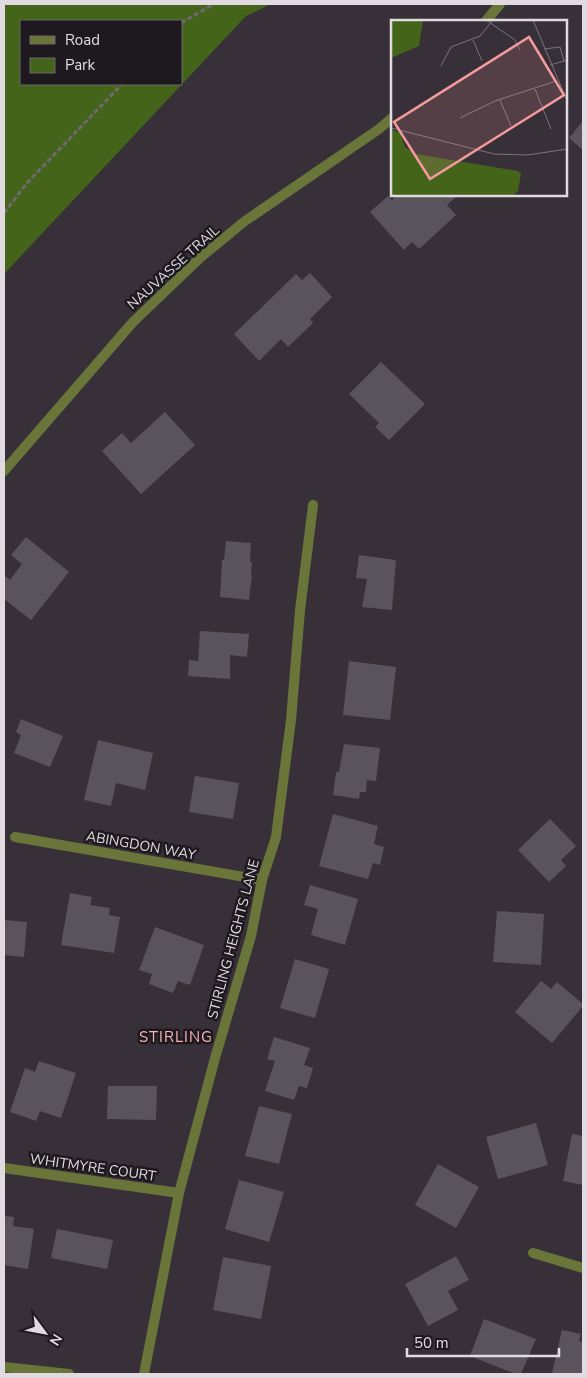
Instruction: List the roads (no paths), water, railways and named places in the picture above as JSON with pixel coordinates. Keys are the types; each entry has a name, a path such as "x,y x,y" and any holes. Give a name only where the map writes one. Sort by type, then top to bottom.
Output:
{"street":[{"path":"487,20 500,4"},
{"name":"NAUVASSE TRAIL","path":"4,472 133,322 201,257 244,221 391,119"},
{"name":"STIRLING HEIGHTS LANE","path":"144,1374 179,1193 215,1058 251,936 262,880 276,837 291,720 300,610 312,504"},
{"name":"ABINGDON WAY","path":"15,837 262,880"},
{"name":"WHITMYRE COURT","path":"4,1168 179,1193"},
{"path":"533,1253 583,1268"},
{"path":"4,1367 69,1374"}],"district":[{"name":"STIRLING","path":"176,1037"}]}
